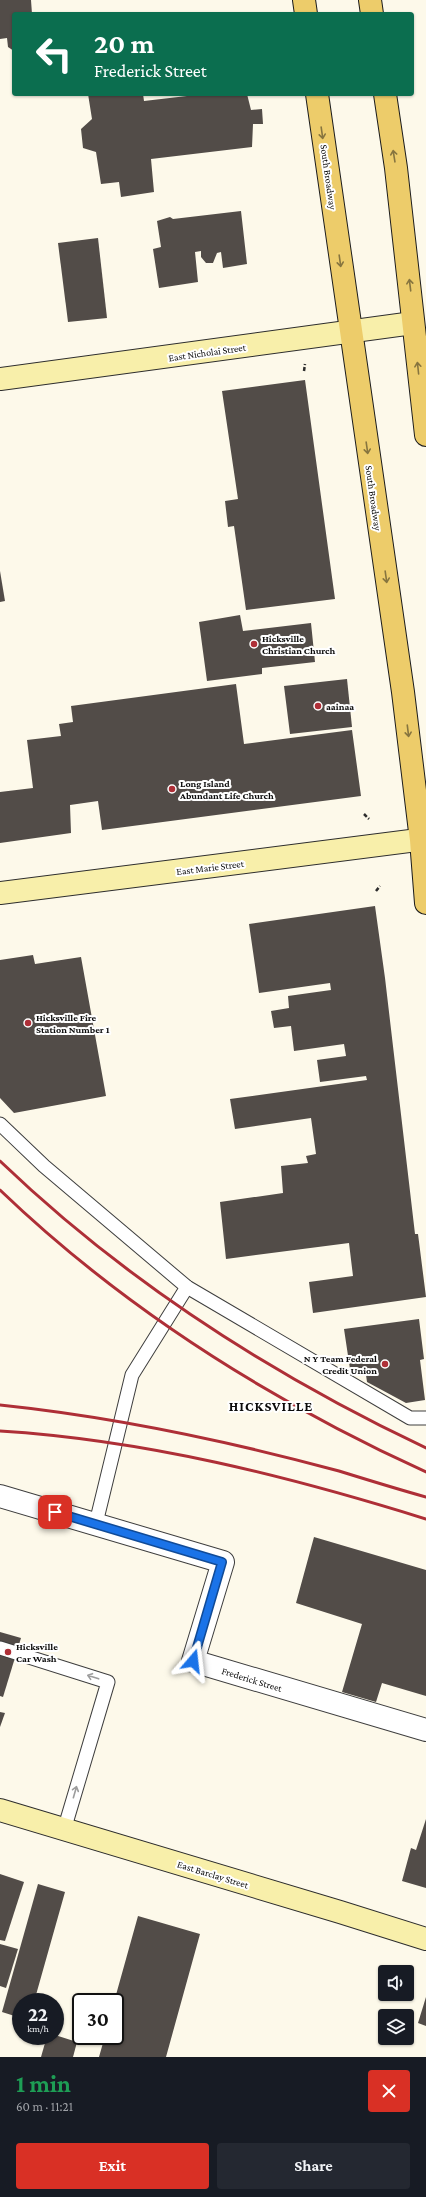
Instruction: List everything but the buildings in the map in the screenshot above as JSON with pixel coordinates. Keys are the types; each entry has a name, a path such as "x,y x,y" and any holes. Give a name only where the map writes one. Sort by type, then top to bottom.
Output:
{"main road":[{"path":"304,0 306,12"},
{"path":"370,0 372,12"},
{"name":"South Broadway","path":"317,96 423,839 426,903"},
{"path":"385,96 420,323 426,435"},
{"name":"East Nicholai Street","path":"0,379 420,323"},
{"name":"East Marie Street","path":"0,893 423,839"},
{"name":"East Barclay Street","path":"0,1810 340,1912 426,1940"}],"street":[{"name":"Frederick Street","path":"0,1496 96,1523 222,1562 193,1661 426,1730"}],"lane":[{"path":"0,1124 44,1166 187,1287 410,1418 426,1418"},
{"path":"96,1523 132,1375 187,1287"},
{"path":"0,1648 108,1682 64,1830"}],"path":[{"path":"364,814 370,819"},
{"path":"376,891 380,886"}],"railway":[{"path":"0,1161 48,1205 97,1246 201,1322 311,1389 426,1448"},
{"path":"0,1190 97,1274 148,1313 201,1349 311,1415 426,1472"},
{"path":"0,1405 129,1423 213,1440 339,1471 426,1497"},
{"path":"0,1431 108,1442 216,1462 322,1488 426,1519"}],"place":[{"name":"Hicksville Christian Church","path":"254,644"},
{"name":"aainaa","path":"318,706"},
{"name":"Long Island Abundant Life Church","path":"172,789"},
{"name":"Hicksville Fire Station Number 1","path":"28,1023"},
{"name":"N Y Team Federal Credit Union","path":"385,1364"},
{"name":"Hicksville Car Wash","path":"8,1652"}],"district":[{"name":"HICKSVILLE","path":"271,1406"}],"route":[{"path":"55,1512 96,1523 222,1562 193,1661"}]}
